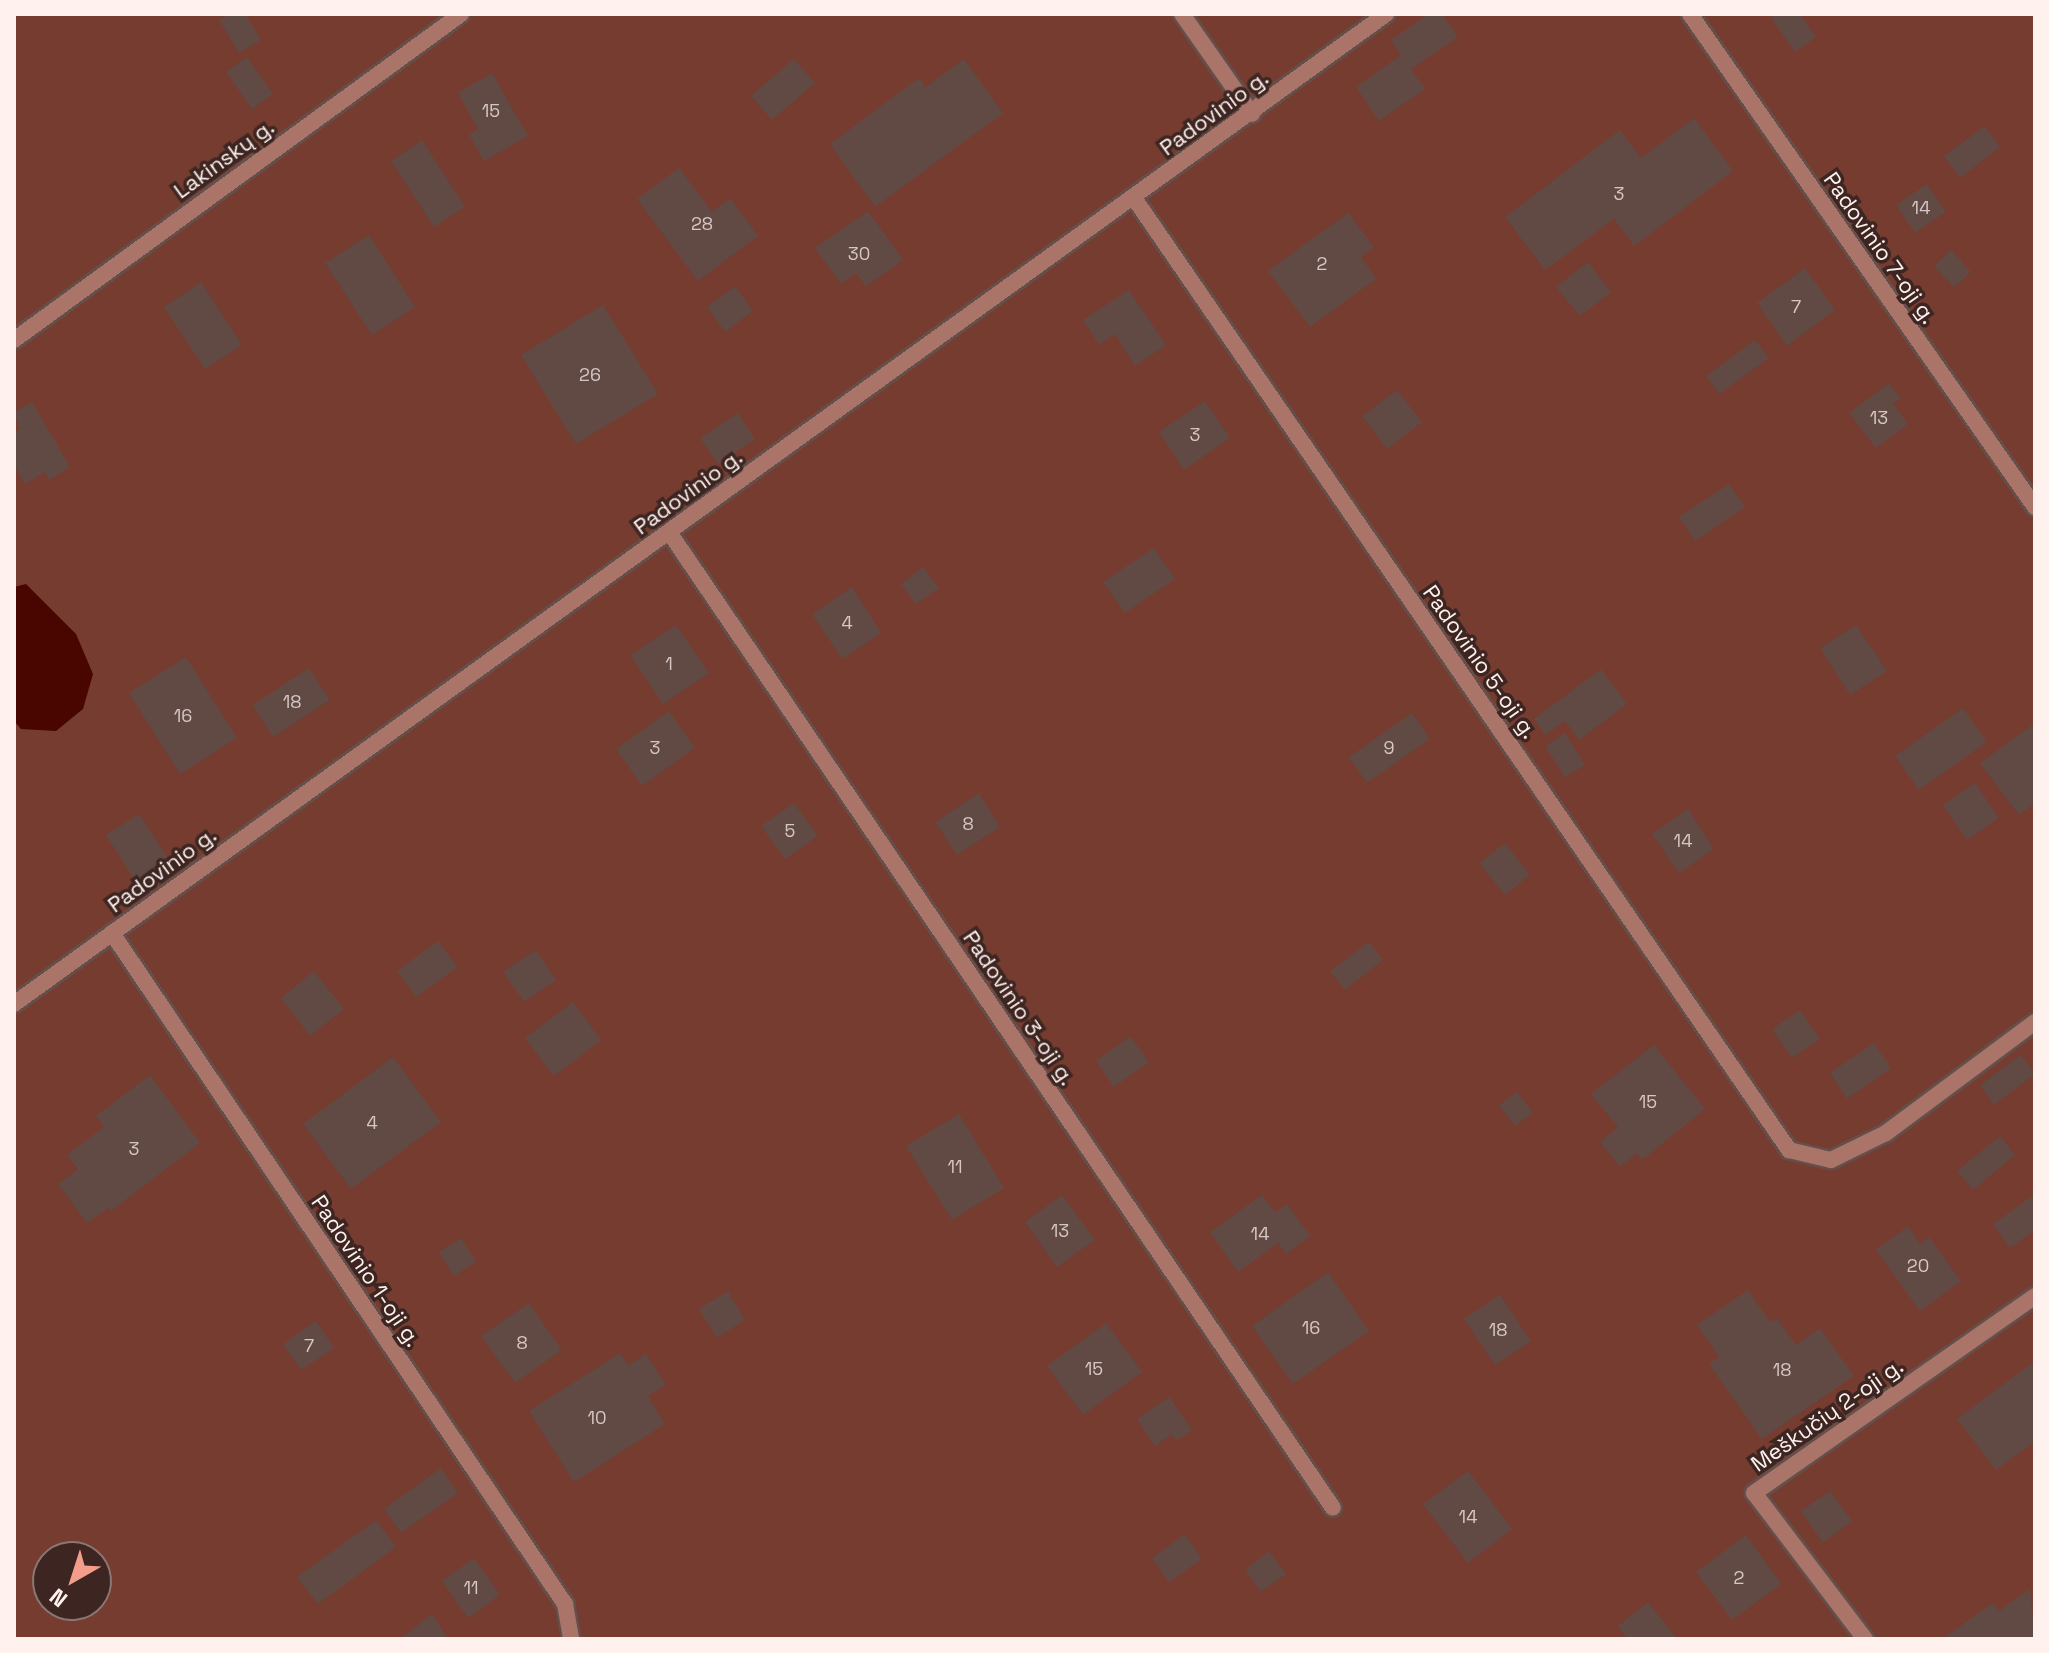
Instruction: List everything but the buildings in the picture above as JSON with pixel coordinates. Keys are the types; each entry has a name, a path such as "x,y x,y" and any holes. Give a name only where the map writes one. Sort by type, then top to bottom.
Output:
{"street":[{"name":"Lakinskų g.","path":"14,340 461,14"},
{"path":"1182,14 1252,114"},
{"name":"Padovinio g.","path":"14,1004 1252,114 1386,14"},
{"name":"Padovinio 7-oji g.","path":"1690,14 2035,507"},
{"name":"Padovinio 5-oji g.","path":"1134,198 1789,1150 1831,1160 1886,1133 2035,1022"},
{"name":"Padovinio 3-oji g.","path":"669,532 1333,1508"},
{"name":"Padovinio 1-oji g.","path":"112,933 565,1604 571,1639"},
{"name":"Meškučių 2-oji g.","path":"1865,1639 1754,1493 2035,1296"}],"shaded area":[{"path":"14,14 2035,14 2035,1639 14,1639"},
{"path":"26,584 76,634 93,674 83,709 56,731 21,729 14,721 14,587"}]}
